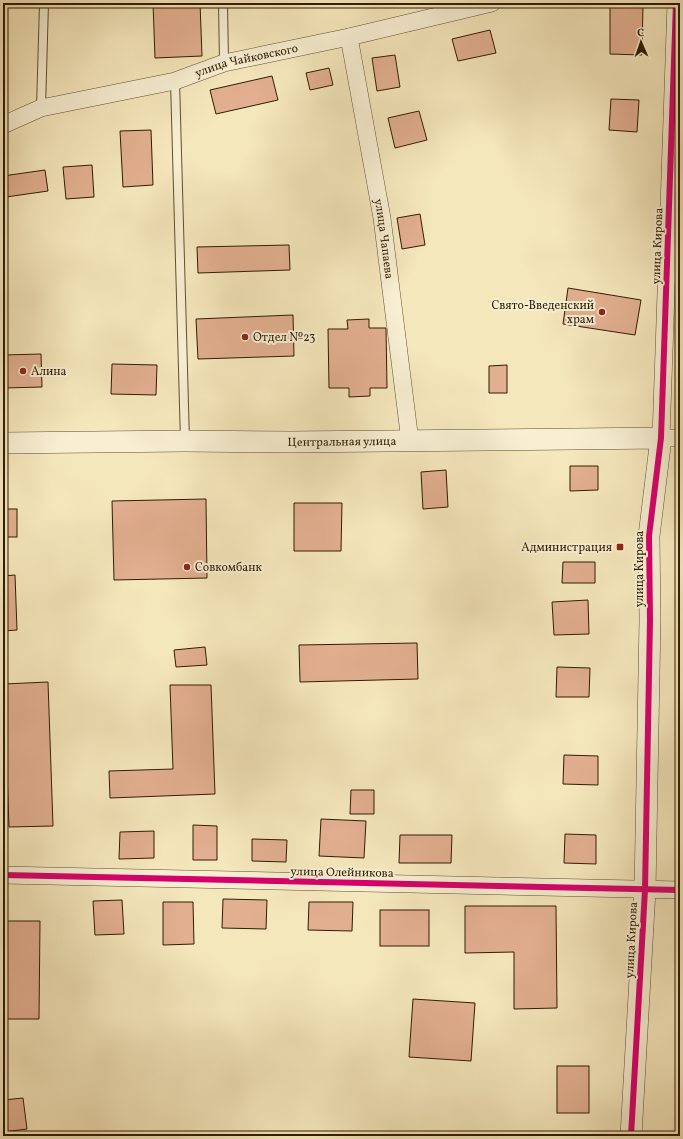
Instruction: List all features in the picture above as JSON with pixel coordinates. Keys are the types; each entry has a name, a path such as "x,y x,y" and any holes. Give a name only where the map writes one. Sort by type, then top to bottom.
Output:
{"street":[{"name":"улица Чайковского","path":"3,125 41,108 175,81 224,63 349,38 492,3"},
{"name":"улица Кирова","path":"631,1136 645,890 650,620 648,536 670,438 676,3"},
{"name":"улица Чапаева","path":"349,38 382,218 410,441"},
{"name":"Центральная улица","path":"3,443 670,438"},
{"name":"улица Олейникова","path":"3,875 680,890"}],"lane":[{"path":"41,108 44,3"},
{"path":"223,3 224,63"},
{"path":"175,81 185,441"}],"building":[{"path":"153,3 200,3 202,56 155,58"},
{"path":"610,3 643,3 642,55 610,54"},
{"path":"490,30 496,53 458,61 452,39"},
{"path":"395,55 400,87 377,91 372,58"},
{"path":"329,68 333,85 310,90 306,73"},
{"path":"272,76 278,100 216,114 210,90"},
{"path":"611,99 639,100 637,132 609,130"},
{"path":"419,111 427,140 395,148 388,118"},
{"path":"151,130 153,185 123,187 120,131"},
{"path":"92,165 94,197 66,199 63,167"},
{"path":"45,170 48,191 6,197 3,176"},
{"path":"420,214 425,245 402,249 397,218"},
{"path":"289,245 290,270 198,273 197,247"},
{"name":"Свято-Введенский храм","path":"568,288 641,300 635,335 563,324"},
{"name":"Отдел №23","path":"293,315 294,356 198,359 196,319"},
{"path":"369,319 369,328 386,328 387,388 370,388 370,396 349,397 349,388 329,388 328,329 348,329 347,320"},
{"name":"Алина","path":"41,354 42,387 4,388 3,355"},
{"path":"112,364 157,365 156,395 111,394"},
{"path":"507,365 507,393 489,393 489,366"},
{"path":"570,466 598,466 598,490 570,491"},
{"path":"446,470 448,507 423,509 421,472"},
{"path":"206,499 207,578 114,580 112,501"},
{"path":"294,503 342,503 341,551 294,551"},
{"path":"3,509 17,509 17,537 3,537"},
{"path":"563,562 595,562 595,583 562,583"},
{"path":"15,575 17,630 3,631 3,576"},
{"path":"588,600 589,634 554,635 552,602"},
{"path":"417,643 418,679 300,682 299,645"},
{"path":"205,647 207,665 176,667 174,650"},
{"path":"557,667 590,668 589,697 556,697"},
{"path":"48,682 53,826 9,827 4,684"},
{"path":"170,685 211,685 215,794 110,798 109,771 173,769"},
{"path":"564,755 598,756 598,785 563,784"},
{"path":"351,790 374,790 374,814 350,814"},
{"path":"321,819 366,821 364,858 319,856"},
{"path":"193,825 217,826 217,860 193,860"},
{"path":"154,831 154,858 119,859 120,832"},
{"path":"565,834 596,835 596,864 564,863"},
{"path":"400,835 452,835 451,863 399,863"},
{"path":"252,839 287,840 286,862 252,861"},
{"path":"223,899 267,900 266,929 222,928"},
{"path":"122,900 124,934 95,935 93,901"},
{"path":"163,902 193,902 194,944 163,945"},
{"path":"309,902 353,902 352,931 308,930"},
{"path":"465,906 556,906 557,1008 514,1009 514,952 465,953"},
{"path":"380,910 429,910 429,946 380,946"},
{"path":"3,921 40,921 39,1019 3,1019"},
{"path":"413,999 475,1003 471,1061 409,1057"},
{"path":"557,1066 589,1066 589,1113 557,1113"},
{"path":"23,1098 27,1129 3,1132 3,1100"}],"cycle path":[{"path":"631,1136 645,890 650,620 649,536 661,438 676,3"},
{"path":"3,875 680,890"}],"place":[{"name":"Свято-Введенский храм","path":"602,312"},
{"name":"Отдел №23","path":"245,337"},
{"name":"Алина","path":"23,371"},
{"name":"Администрация","path":"620,547"},
{"name":"Совкомбанк","path":"187,567"}]}
